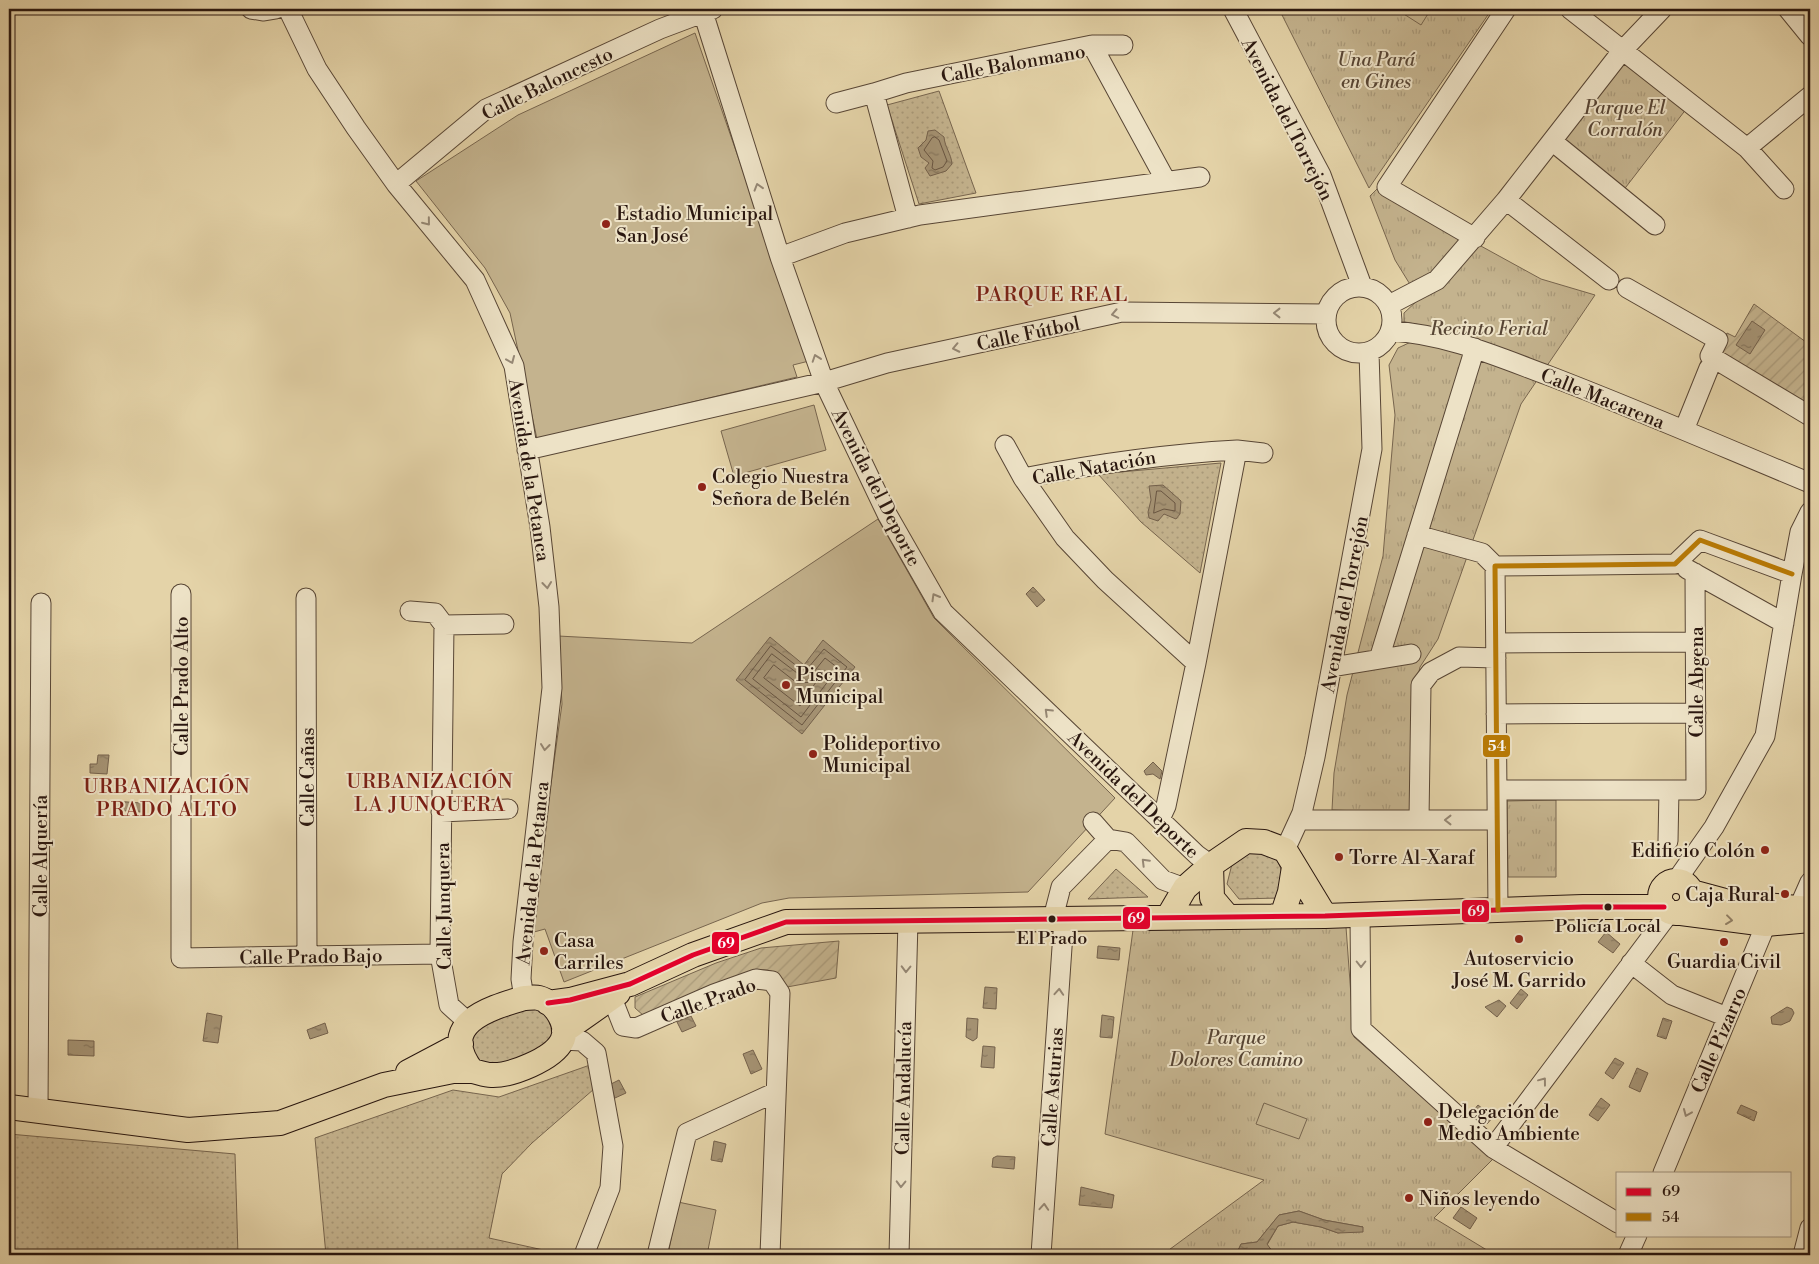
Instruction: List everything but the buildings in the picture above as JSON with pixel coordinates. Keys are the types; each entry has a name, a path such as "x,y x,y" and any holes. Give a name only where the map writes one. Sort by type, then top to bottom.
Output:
{"main road":[{"path":"1168,917 1185,888 1211,865 1246,841 1264,842 1289,859 1325,916"},
{"path":"1282,916 1290,892 1289,859"},
{"path":"1211,865 1212,898 1228,917"},
{"path":"9,1107 188,1130 280,1123 384,1085 453,1071 472,1071 491,1076 513,1072 552,1055 564,1035 621,991 693,954 786,922 1325,916 1583,907 1677,897 1729,902 1767,915 1807,912"},
{"path":"548,1002 621,991"},
{"path":"384,1085 464,1032 492,1007 524,998 539,998 548,1002 559,1012 564,1035"},
{"path":"464,1032 462,1058 472,1071"}],"street":[{"path":"251,9 264,11 276,9"},
{"name":"Avenida de la Petanca","path":"288,9 317,69 396,184 475,280 514,366 540,527 548,598 552,688 523,942 521,979 524,998"},
{"name":"Avenida del Torrejón","path":"1233,9 1321,175 1362,286"},
{"path":"1475,238 1386,188 1506,9"},
{"path":"1570,9 1746,148 1784,189"},
{"path":"1389,305 1437,280 1506,200 1622,50 1662,9"},
{"path":"1788,9 1810,36"},
{"name":"Calle Baloncesto","path":"396,184 486,110 538,84 706,10"},
{"name":"Avenida del Deporte","path":"706,10 780,258 824,382 887,514 943,612 1197,855 1211,865"},
{"path":"1092,45 1123,45"},
{"name":"Calle Balonmano","path":"836,103 906,83 1092,45 1166,180"},
{"path":"874,93 908,218"},
{"path":"1746,148 1810,96"},
{"path":"1552,142 1655,225"},
{"path":"780,258 845,233 908,218 1166,180 1200,177"},
{"path":"1506,200 1609,280"},
{"path":"1362,286 1378,292 1389,305 1392,319 1391,330 1379,347 1369,352 1354,353 1343,350 1334,343 1326,325 1326,314 1333,298 1342,290 1362,286"},
{"path":"1627,288 1718,340 1710,356 1810,416"},
{"name":"Calle Fútbol","path":"527,450 824,382 887,363 1122,312 1326,314"},
{"name":"Calle Macarena","path":"1391,330 1410,332 1475,348 1604,397 1810,483"},
{"path":"1379,659 1475,348"},
{"name":"Avenida del Torrejón","path":"1289,859 1315,757 1372,448 1369,352"},
{"path":"1684,430 1709,368"},
{"path":"1005,446 1024,478"},
{"path":"1160,819 1166,806 1196,663 1237,450"},
{"name":"Calle Natación","path":"1196,663 1105,580 1065,538 1024,478 1111,461 1173,453 1237,450 1263,453"},
{"path":"1493,1148 1632,963 1677,897 1765,736 1800,532 1810,512"},
{"path":"1417,535 1482,553 1495,566 1498,910"},
{"path":"1675,564 1700,540 1792,574"},
{"path":"1495,566 1675,564 1695,573 1784,624"},
{"name":"Calle Abgena","path":"1669,790 1696,790 1695,573"},
{"name":"Calle Prado Alto","path":"180,594 181,958"},
{"name":"Calle Cañas","path":"306,598 308,956"},
{"name":"Calle Alquería","path":"38,1110 41,603"},
{"path":"410,611 435,613 444,625 504,624"},
{"name":"Calle Junquera","path":"444,625 440,954 450,1005 464,1032"},
{"path":"1419,820 1421,685 1431,672 1459,657 1496,650 1695,642"},
{"path":"1332,667 1412,654"},
{"path":"1496,714 1696,713"},
{"path":"1497,790 1669,790 1668,841"},
{"path":"442,812 508,809"},
{"path":"1298,820 1497,820"},
{"path":"1093,822 1108,839 1126,842 1163,880 1185,888"},
{"name":"Calle Asturias","path":"1041,1255 1061,887 1108,839"},
{"path":"1807,912 1810,882"},
{"path":"1360,915 1361,1029 1493,1148 1616,1222"},
{"name":"Calle Pizarro","path":"1663,1172 1728,1017 1767,915"},
{"name":"Calle Andalucía","path":"899,1255 908,920"},
{"name":"Calle Prado Bajo","path":"181,958 440,954"},
{"path":"1632,963 1672,995 1728,1017"},
{"name":"Calle Prado","path":"621,991 623,1026 636,1028 714,994 756,979 772,981 780,993 770,1255"},
{"path":"564,1035 582,1041 596,1053 613,1146 610,1188 584,1255"},
{"path":"657,1255 687,1133 776,1092"},
{"path":"1803,1255 1810,1228"},
{"path":"1628,1255 1637,1236"}],"green space":[{"name":"Una Pará en Gines","path":"1279,9 1492,9 1369,188"},
{"path":"1396,9 1431,9 1421,25"},
{"name":"Estadio Municipal San José","path":"695,33 809,361 793,365 797,377 537,439 510,313 485,268 416,181 518,115"},
{"name":"Parque El Corralón","path":"1622,51 1687,108 1619,196 1552,141"},
{"path":"939,91 976,193 919,204 887,105"},
{"name":"Recinto Ferial","path":"1377,189 1541,279 1595,295 1521,404 1438,639 1420,667 1416,685 1414,813 1332,810 1334,773 1347,695 1383,556 1395,415 1389,365 1398,348 1413,341 1421,325 1404,322 1404,313 1419,299 1395,260 1370,196"},
{"path":"1754,304 1810,345 1810,408 1718,352 1727,333 1735,337"},
{"path":"814,405 826,450 734,476 721,431"},
{"path":"1221,463 1200,573 1141,522 1098,474"},
{"name":"Polideportivo Municipal","path":"878,519 934,618 1115,798 1028,892 789,898 762,903 564,982 545,929 534,932 562,704 558,636 692,643"},
{"path":"1556,800 1556,877 1508,877 1507,801"},
{"path":"1249,849 1273,854 1277,860 1282,875 1279,898 1239,899 1227,884 1232,864"},
{"path":"1116,869 1148,897 1088,899"},
{"name":"Parque Dolores Camino","path":"1346,927 1354,1037 1493,1159 1434,1218 1495,1255 1275,1255 1267,1245 1278,1226 1293,1222 1321,1227 1338,1233 1363,1227 1324,1220 1299,1211 1279,1215 1257,1242 1241,1244 1236,1255 1162,1255 1264,1180 1105,1134 1133,930"},
{"path":"839,941 836,978 787,987 774,972 757,970 726,980 644,1016 635,1008 635,997 716,963 761,948"},
{"path":"526,1005 543,1013 549,1020 550,1025 552,1038 535,1055 489,1068 473,1057 471,1035 489,1018"},
{"path":"590,1065 594,1089 532,1143 502,1174 489,1238 566,1255 326,1255 315,1138 453,1090 499,1097"},
{"path":"1264,1103 1307,1119 1299,1139 1256,1124"},
{"path":"9,1134 235,1154 238,1255 9,1255"},
{"path":"678,1202 716,1210 707,1255 668,1255"}],"water":[{"path":"935,130 944,137 952,164 946,171 930,176 925,168 929,163 921,157 918,148 926,140 928,131"},
{"path":"1752,321 1765,330 1750,354 1736,345"},
{"path":"1163,485 1181,501 1180,514 1176,519 1164,514 1158,521 1149,518 1148,512 1151,500 1149,486"},
{"path":"1033,587 1045,600 1037,607 1026,594"},
{"name":"Piscina Municipal","path":"770,637 804,665 823,640 855,667 802,734 736,680"},
{"path":"98,755 109,755 107,774 90,773 90,764 97,764"},
{"path":"1153,762 1162,771 1160,779 1153,774 1146,775 1144,771"},
{"path":"114,801 141,803 141,812 114,810"},
{"path":"1606,932 1620,944 1613,953 1598,942"},
{"path":"1098,946 1120,948 1119,960 1097,958"},
{"path":"985,987 997,988 996,1009 983,1008"},
{"path":"1521,989 1528,995 1517,1009 1510,1003"},
{"path":"1499,1000 1506,1006 1497,1017 1485,1007"},
{"path":"1787,1007 1792,1009 1794,1013 1790,1021 1781,1025 1772,1024 1771,1017"},
{"path":"207,1013 222,1016 218,1043 203,1041"},
{"path":"1102,1015 1114,1017 1112,1038 1100,1037"},
{"path":"691,1016 696,1026 682,1032 677,1022"},
{"path":"967,1018 978,1019 977,1038 973,1041 966,1037"},
{"path":"1663,1018 1672,1021 1666,1039 1657,1036"},
{"path":"325,1023 328,1033 310,1039 307,1030"},
{"path":"68,1040 94,1041 94,1056 68,1055"},
{"path":"983,1046 995,1047 994,1068 981,1067"},
{"path":"753,1050 762,1069 751,1074 743,1054"},
{"path":"1615,1058 1624,1063 1613,1079 1605,1073"},
{"path":"1637,1068 1648,1073 1640,1092 1629,1087"},
{"path":"619,1080 626,1093 615,1098 609,1085"},
{"path":"1601,1098 1610,1105 1598,1121 1589,1115"},
{"path":"1478,1105 1493,1117 1487,1124 1472,1112"},
{"path":"1741,1105 1757,1112 1754,1121 1737,1113"},
{"path":"714,1141 726,1144 722,1162 711,1160"},
{"path":"997,1156 1015,1157 1014,1169 992,1167 993,1158"},
{"path":"1081,1187 1114,1195 1112,1208 1079,1205"},
{"path":"1461,1207 1477,1218 1470,1229 1453,1218"},
{"path":"1299,1211 1324,1220 1363,1227 1363,1232 1338,1233 1321,1227 1293,1222 1278,1226 1267,1244 1275,1255 1236,1255 1241,1244 1257,1242 1279,1215"}],"transit line":[{"name":"54","path":"1498,910 1495,566 1675,564 1700,540 1792,574"},
{"name":"69","path":"548,1003 570,1000 630,984 693,955 786,922 1325,916 1583,907 1664,907"}],"place":[{"name":"Estadio Municipal San José","path":"606,224"},
{"name":"Colegio Nuestra Señora de Belén","path":"702,487"},
{"name":"Piscina Municipal","path":"786,685"},
{"name":"Polideportivo Municipal","path":"813,754"},
{"name":"Edificio Colón","path":"1765,850"},
{"name":"Torre Al-Xaraf","path":"1339,857"},
{"name":"Caja Rural","path":"1785,894"},
{"name":"Policía Local","path":"1608,907"},
{"name":"El Prado","path":"1052,919"},
{"name":"Autoservicio José M. Garrido","path":"1519,939"},
{"name":"Guardia Civil","path":"1724,942"},
{"name":"Casa Carriles","path":"544,951"},
{"name":"Delegación de Medio Ambiente","path":"1428,1122"},
{"name":"Niños leyendo","path":"1409,1198"}],"district":[{"name":"PARQUE REAL","path":"1052,294"},
{"name":"URBANIZACIÓN LA JUNQUERA","path":"430,792"},
{"name":"URBANIZACIÓN PRADO ALTO","path":"167,798"}]}
